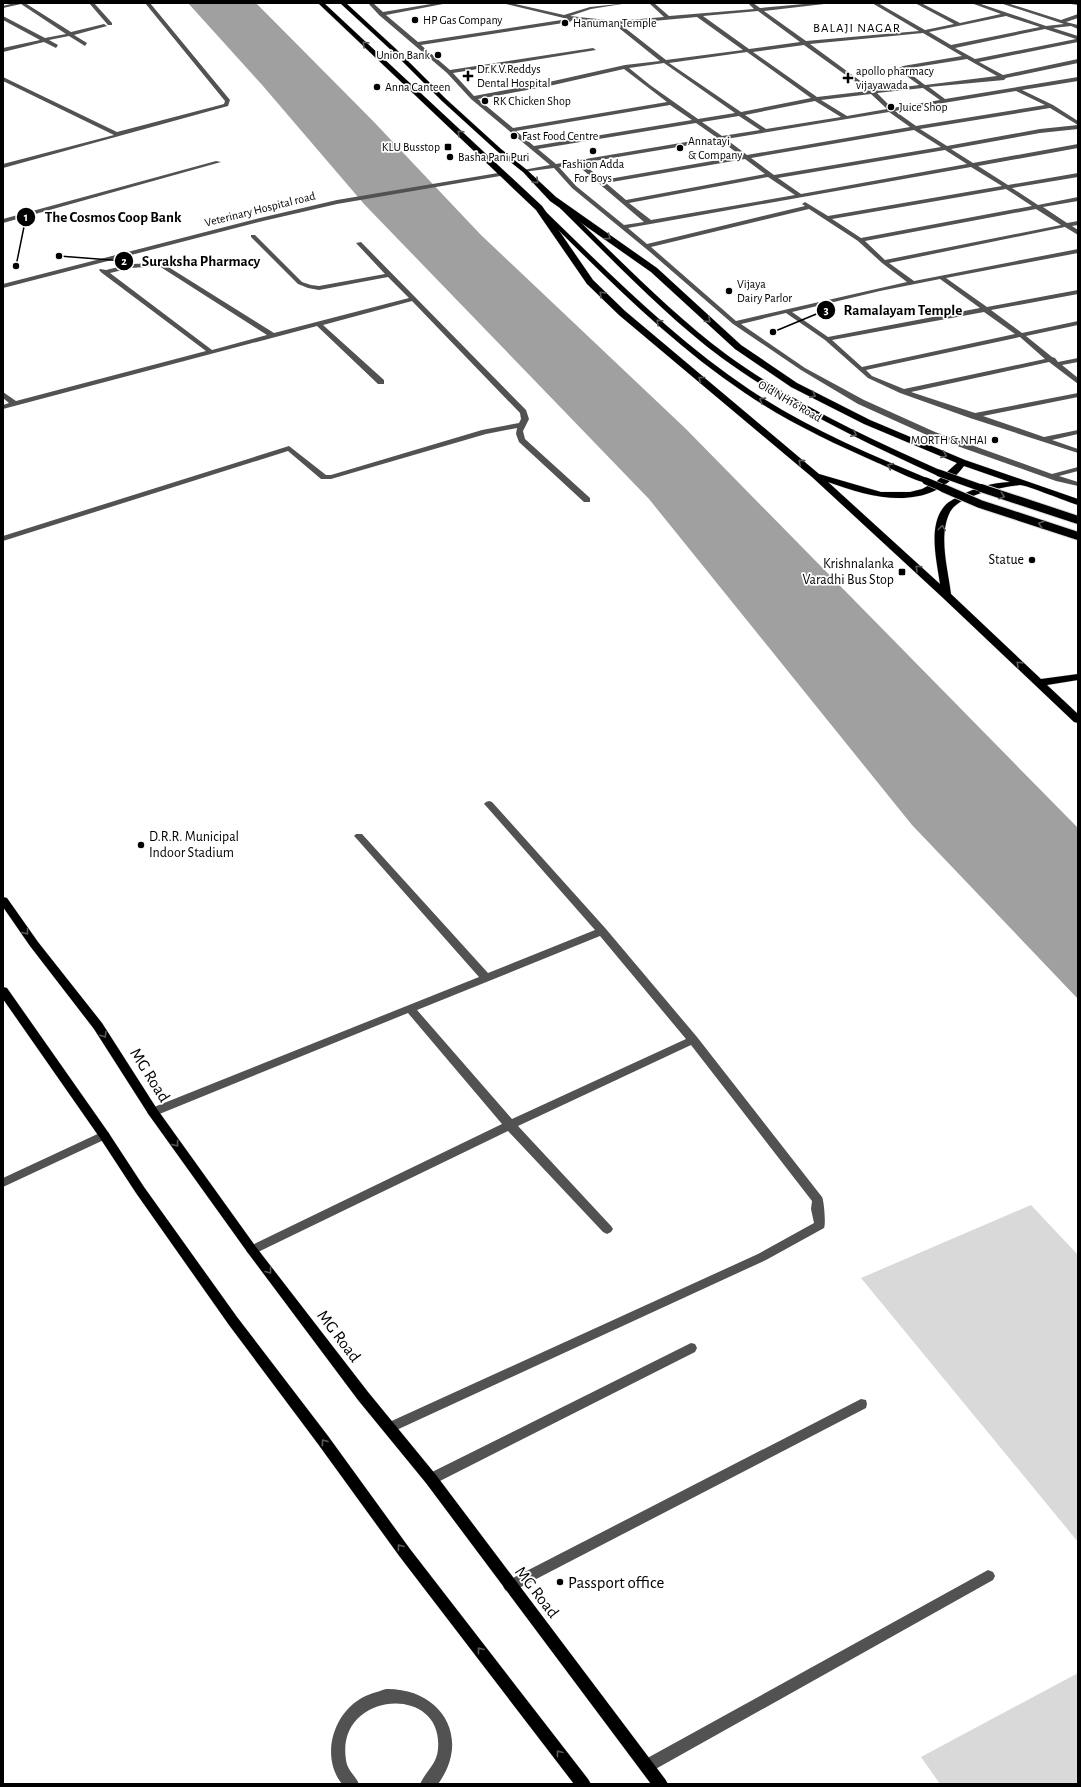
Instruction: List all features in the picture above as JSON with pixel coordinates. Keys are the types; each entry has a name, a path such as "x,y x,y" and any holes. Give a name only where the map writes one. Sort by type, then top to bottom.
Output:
{"highway":[{"path":"321,3 539,208 590,282 622,313 816,475 1078,720"},
{"path":"343,3 393,49 444,100 499,150 525,171 553,198 654,270 738,347 794,385 867,422 962,462 1078,502"},
{"path":"816,475 869,492 900,497 916,495 931,490 956,472 962,462"},
{"path":"946,595 941,526 946,510 953,503 973,492 999,484 1024,484"},
{"path":"1038,683 1078,677"}],"main road":[{"name":"Old NH16 Road","path":"553,198 642,284 700,337 759,380 809,411 855,435 939,472 1000,495 1078,520"},
{"name":"Old NH16 Road","path":"539,208 672,334 726,377 764,402 802,424 851,449 980,504 1078,536"},
{"name":"MG Road","path":"3,900 34,944 98,1026 153,1112 252,1250 363,1396 431,1480 660,1784"},
{"path":"3,991 104,1135 140,1190 233,1321 323,1440 405,1553 582,1784"}],"street":[{"path":"3,7 22,3 85,44"},
{"path":"91,3 110,24"},
{"path":"3,79 116,134 226,105 228,101 147,3"},
{"path":"370,3 449,72 473,98 555,166 574,187 647,246 735,323 803,370 861,402 932,434 1078,484"},
{"path":"381,14 446,3"},
{"path":"504,3 576,19 615,23 830,3"},
{"path":"565,17 590,8 626,3"},
{"path":"651,3 668,18"},
{"path":"750,3 872,92 886,104 890,110 915,128 970,165 1009,188 1078,233"},
{"path":"874,3 1078,123"},
{"path":"917,3 958,24"},
{"path":"973,3 1004,15 1046,27 1078,39"},
{"path":"1002,3 1078,27"},
{"path":"1073,3 1078,4"},
{"path":"698,15 751,51 816,99 847,118"},
{"path":"473,98 550,84 625,67 806,43 923,32 1004,15"},
{"path":"1060,22 1078,16"},
{"path":"3,18 56,46"},
{"path":"416,44 576,19"},
{"path":"615,23 665,62 765,131"},
{"path":"951,47 1046,27 1071,25"},
{"path":"3,50 104,26"},
{"path":"974,61 1078,39"},
{"path":"449,72 593,50"},
{"path":"944,101 900,70 901,68 967,57"},
{"path":"525,171 944,101 1009,83 1078,61"},
{"path":"625,67 670,103 721,138 798,197 810,208 828,218 860,240 884,262 913,284"},
{"path":"532,148 697,122 816,99 923,86 1078,79"},
{"path":"1070,80 1078,84"},
{"path":"3,88 16,85"},
{"path":"511,130 670,103"},
{"path":"603,182 1051,106"},
{"path":"624,202 1040,131 1078,127"},
{"path":"3,166 119,135 116,134"},
{"path":"624,227 1078,146"},
{"path":"3,221 218,162"},
{"path":"577,162 603,182 624,202 650,223"},
{"name":"Veterinary Hospital road","path":"3,286 262,218 337,202 452,184 504,174"},
{"path":"828,218 1078,175"},
{"path":"860,240 1078,199"},
{"path":"647,246 810,208"},
{"path":"884,262 1078,223"},
{"path":"253,236 300,283 310,287 319,288 389,275"},
{"path":"359,243 523,412 525,419 519,428 519,434 522,440 587,500"},
{"path":"735,323 913,284 1078,251"},
{"path":"92,263 211,352"},
{"path":"104,272 131,266 160,264 272,336"},
{"path":"942,278 988,310 1059,364 1078,382"},
{"path":"827,339 1078,292"},
{"path":"3,407 13,403 412,299"},
{"path":"787,311 827,339 870,377 903,391 973,416 1078,451"},
{"path":"861,369 1078,323"},
{"path":"318,324 380,382"},
{"path":"903,391 1052,359"},
{"path":"1059,364 1078,360"},
{"path":"3,394 13,403"},
{"path":"973,416 1078,395"},
{"path":"3,539 290,448 324,477 331,477 485,432 522,425"},
{"path":"1045,439 1078,432"},
{"path":"1052,476 1078,469"},
{"path":"390,1428 762,1257 820,1225 817,1208 818,1200 693,1040 602,931 489,804"},
{"path":"359,836 486,978"},
{"path":"153,1112 602,931"},
{"path":"410,1009 510,1125 607,1229"},
{"path":"252,1250 510,1125 693,1040"},
{"path":"3,1183 104,1135"},
{"path":"431,1480 691,1348"},
{"path":"510,1586 861,1404"},
{"path":"647,1766 988,1576"},
{"path":"351,1784 342,1772 338,1759 338,1744 342,1730 349,1718 360,1707 375,1699 392,1696 409,1697 424,1704 436,1714 444,1729 447,1745 444,1762 436,1777 428,1784"}],"shaded area":[{"path":"188,3 256,3 374,122 481,235 686,429 1078,828 1078,999 912,825 649,499 364,204 263,86"},
{"path":"1031,1205 1078,1255 1078,1542 861,1278"},
{"path":"1078,1673 1078,1784 940,1784 921,1757"}],"place":[{"name":"HP Gas Company","path":"415,20"},
{"name":"Hanuman Temple","path":"565,23"},
{"name":"Union Bank","path":"438,55"},
{"name":"Dr.K.V.Reddys Dental Hospital","path":"468,76"},
{"name":"apollo pharmacy vijayawada","path":"848,78"},
{"name":"Anna Canteen","path":"377,87"},
{"name":"RK Chicken Shop","path":"485,101"},
{"name":"Juice Shop","path":"891,107"},
{"name":"Fast Food Centre","path":"514,136"},
{"name":"KLU Busstop","path":"448,147"},
{"name":"Annatayi & Company","path":"680,148"},
{"name":"Fashion Adda For Boys","path":"593,151"},
{"name":"Basha Pani Puri","path":"450,157"},
{"name":"Suraksha Pharmacy","path":"59,256"},
{"name":"The Cosmos Coop Bank","path":"16,266"},
{"name":"Vijaya Dairy Parlor","path":"729,291"},
{"name":"Ramalayam Temple","path":"773,332"},
{"name":"MORTH & NHAI","path":"995,440"},
{"name":"Statue","path":"1032,560"},
{"name":"Krishnalanka Varadhi Bus Stop","path":"902,572"},
{"name":"D.R.R. Municipal Indoor Stadium","path":"141,845"},
{"name":"Passport office","path":"560,1582"}],"district":[{"name":"BALAJI NAGAR","path":"857,28"}]}
